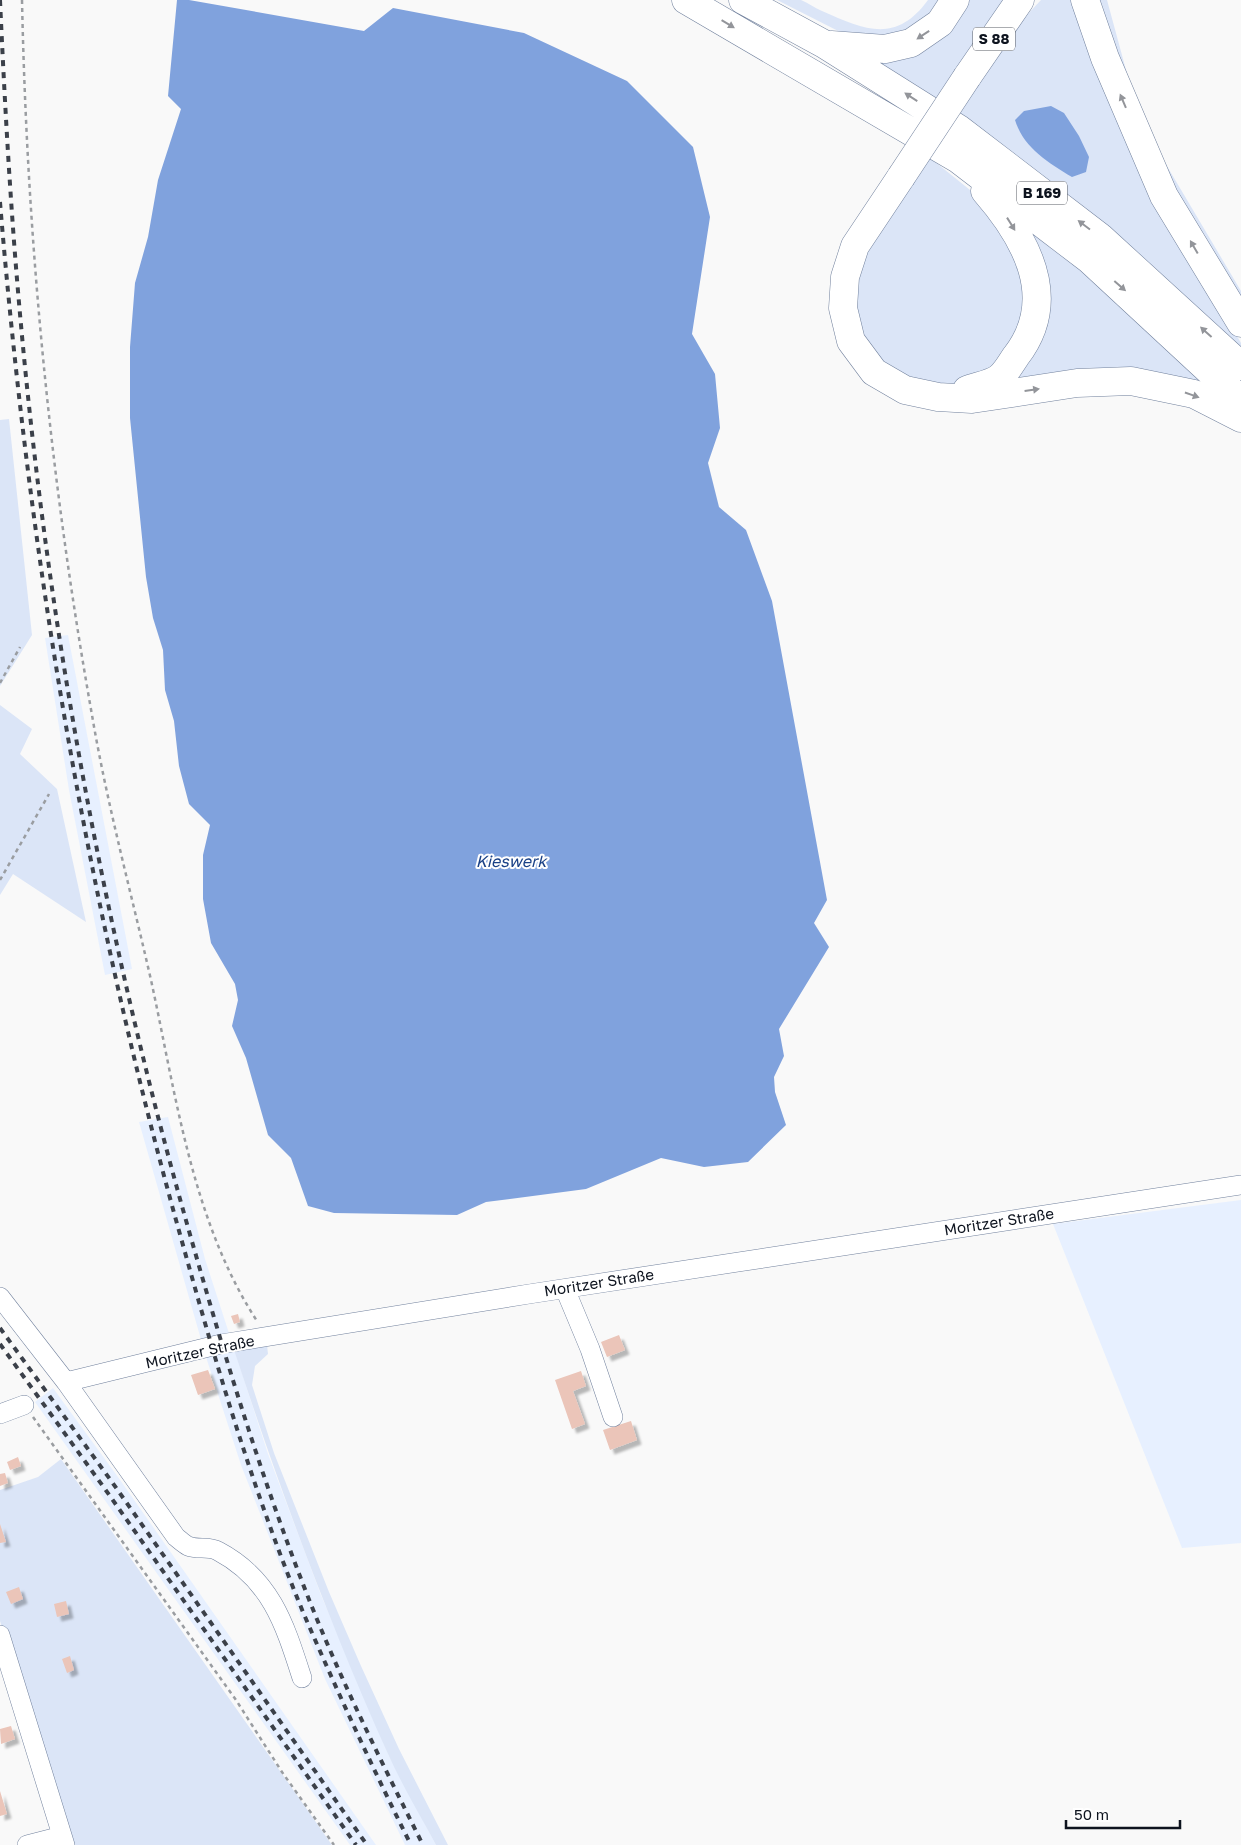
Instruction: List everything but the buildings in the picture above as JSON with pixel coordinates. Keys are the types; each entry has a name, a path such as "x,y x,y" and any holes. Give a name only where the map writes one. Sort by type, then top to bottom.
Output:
{"highway":[{"name":"B 169","path":"686,0 958,159 1090,260 1241,400"},
{"name":"B 169","path":"743,0 824,44 959,129 1093,231 1241,366"},
{"name":"B 169","path":"824,44 885,49 911,43 940,23 955,0"},
{"name":"S 88","path":"934,127 1020,0"},
{"path":"1085,0 1105,58 1164,196 1241,323"},
{"name":"B 169","path":"934,127 855,246 845,277 843,308 852,341 874,372 905,390 938,397 972,399 1077,383 1131,381 1194,394 1241,418"},
{"name":"B 169","path":"949,397 1000,378 1027,342 1034,325 1037,293 1028,253 1002,210 958,159"}],"street":[{"name":"Moritzer Straße","path":"66,1382 221,1344 1241,1185"},
{"path":"565,1289 590,1349 613,1417"},
{"path":"0,1297 66,1382 176,1537 189,1546 216,1550 232,1559 257,1582 272,1600 286,1627 302,1678"},
{"path":"0,1414 24,1405"},
{"path":"0,1635 63,1840 27,1845"}],"path":[{"path":"22,0 31,204 52,453 92,717 191,1160 220,1254 246,1303 268,1337"},
{"path":"0,683 20,646"},
{"path":"0,880 49,794"},
{"path":"24,1405 236,1700 282,1772 334,1845"}],"shaded area":[{"path":"777,0 801,0 852,23 879,29 892,28 904,23 916,14 928,0 946,0 914,33 856,40"},
{"path":"964,0 1004,0 936,102 863,57"},
{"path":"1041,0 1079,0 1159,203 1241,343 1241,353 955,114 1024,18"},
{"path":"1097,0 1107,0 1129,81 1158,151 1241,291 1241,310 1151,151"},
{"path":"929,157 980,198 1016,246 1029,302 999,369 960,388 913,383 887,368 860,332 854,293 865,255"},
{"path":"1005,205 1114,292 1231,403 1200,388 988,392 1038,334"},
{"path":"9,419 32,635 0,686 0,420"},
{"path":"68,635 132,969 105,975 69,790 45,638"},
{"path":"0,705 32,729 20,754 57,789 86,922 13,874 0,895"},
{"path":"168,1117 205,1259 268,1454 321,1595 389,1756 436,1845 405,1845 325,1679 241,1465 206,1357 139,1122"},
{"path":"1241,1200 1241,1543 1182,1548 1053,1224"},
{"path":"267,1345 268,1354 255,1366 252,1385 274,1453 329,1592 361,1666 399,1749 448,1845 436,1845 393,1766 345,1655 287,1503 234,1350"},
{"path":"53,1388 118,1477 376,1845 350,1845 35,1402"},
{"path":"61,1459 332,1845 69,1845 0,1621 0,1490 38,1477"}],"water":[{"name":"Kieswerk","path":"177,0 189,0 364,31 393,8 524,33 627,81 693,147 710,217 692,334 715,374 720,428 708,463 719,507 746,530 772,601 827,900 814,923 829,947 779,1029 784,1056 774,1077 775,1092 786,1125 748,1162 704,1167 661,1158 586,1189 486,1202 457,1215 334,1213 308,1206 291,1158 268,1135 246,1058 232,1026 238,1000 235,984 211,943 203,899 203,855 210,825 189,804 179,766 174,721 165,690 163,650 153,618 146,577 130,418 130,347 135,283 148,237 158,180 181,109 168,96"},
{"path":"1051,106 1064,113 1079,136 1089,157 1086,172 1072,177 1063,172 1030,146 1019,130 1015,120 1024,111"}],"railway":[{"path":"0,0 17,284 33,440 47,556 65,671 107,900 160,1126 204,1284 246,1422 276,1512 336,1664 378,1755 423,1845"},
{"path":"0,202 12,333 45,595 90,854 147,1111 208,1333 236,1427 268,1520 316,1642 369,1759 411,1845"},
{"path":"0,1328 112,1482 367,1845"},
{"path":"0,1344 105,1489 356,1845"}]}
